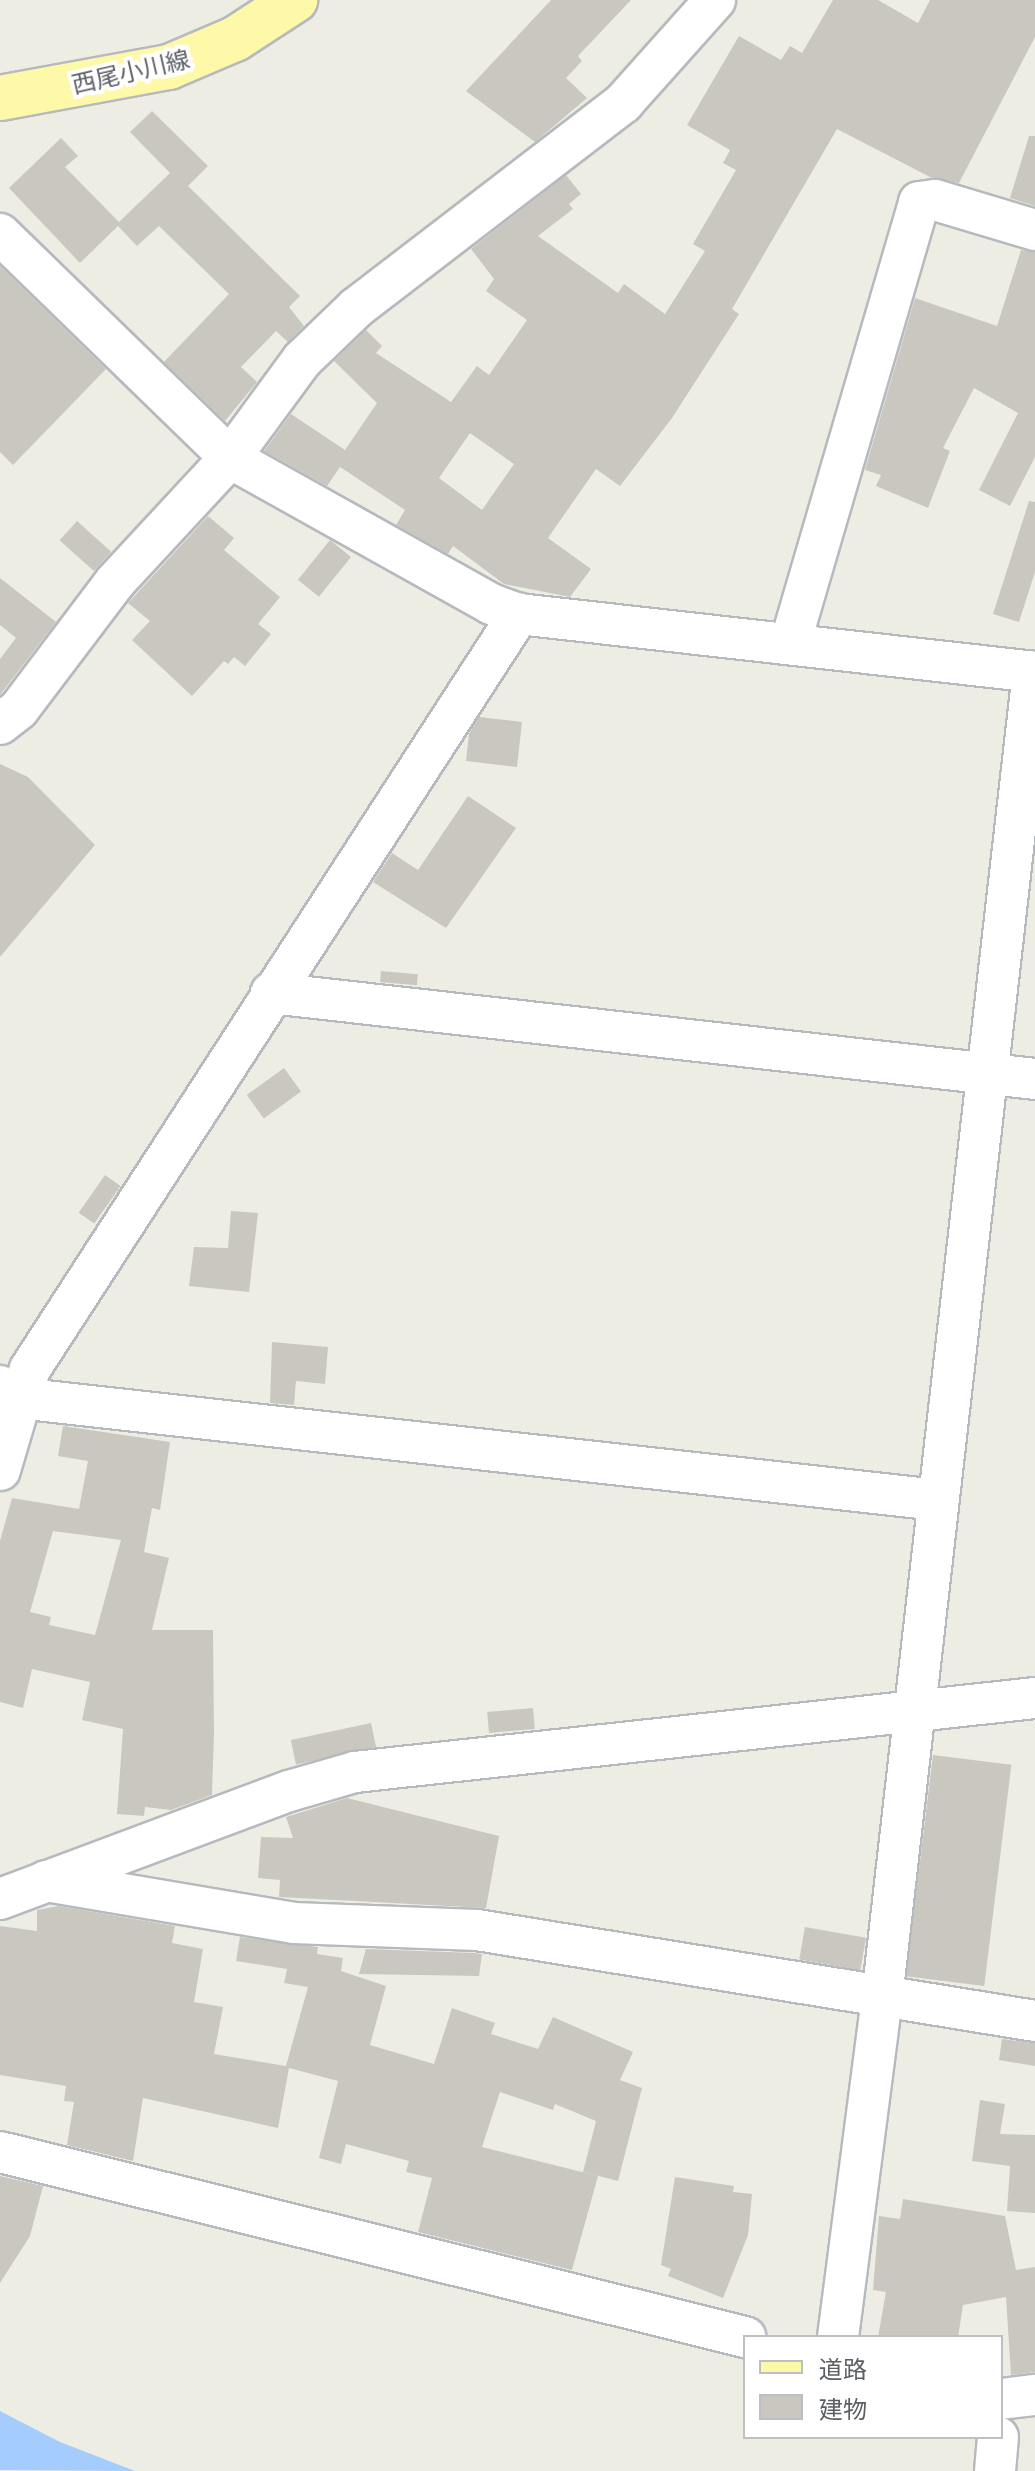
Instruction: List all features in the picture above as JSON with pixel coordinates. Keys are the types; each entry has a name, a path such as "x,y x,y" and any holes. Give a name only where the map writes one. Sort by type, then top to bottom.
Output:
{"main road":[{"name":"西尾小川線","path":"0,98 169,67 235,39 295,0"}],"street":[{"path":"0,724 19,709 115,582 230,458 302,360 356,308 623,103 715,0"},
{"path":"790,644 919,202 935,200 1035,230"},
{"path":"0,234 230,458 491,604 519,614 1034,672 882,1998 838,2335"},
{"path":"0,1470 9,1392 30,1369 519,614"},
{"path":"271,993 1035,1079"},
{"path":"9,1392 938,1500"},
{"path":"0,1899 355,1772 1035,1698"},
{"path":"46,1881 294,1923 477,1930 1035,2021"},
{"path":"0,2152 743,2337"},
{"path":"1003,2399 1035,2395"},
{"path":"995,2471 998,2439"}],"water":[{"path":"0,2411 60,2442 135,2471 0,2470"}],"building":[{"path":"551,0 631,0 578,56 582,61 566,78 587,98 535,142 466,91"},
{"path":"833,0 878,0 918,23 930,0 1035,0 1035,37 959,183 930,177 837,129 732,309 739,314 672,418 620,486 596,469 548,538 591,569 570,597 504,584 453,546 448,554 396,525 405,510 340,467 327,486 264,451 291,414 345,450 377,403 334,361 366,330 382,346 376,353 451,402 477,366 489,375 527,320 486,291 494,279 471,249 566,175 581,194 569,204 573,209 538,236 618,293 624,284 665,314 705,251 693,244 736,170 723,163 730,150 687,125 739,36 781,60 790,46 802,53","holes":["470,433 514,464 482,510 439,478"]},
{"path":"152,111 208,166 188,186 300,296 289,307 304,326 288,342 276,331 241,367 257,382 225,421 164,362 229,294 159,226 137,246 118,226 80,263 9,188 61,138 78,156 65,167 119,222 170,173 130,132"},
{"path":"1029,136 1035,136 1035,206 1010,198"},
{"path":"1021,250 1035,252 1035,457 1010,506 979,490 1018,413 974,388 943,448 950,451 928,508 876,486 881,475 865,470 915,298 997,326"},
{"path":"0,266 106,369 13,465 0,452"},
{"path":"1029,501 1035,502 1035,572 1019,622 993,614"},
{"path":"208,516 234,538 224,550 280,597 258,624 271,634 245,666 234,657 228,664 224,661 192,696 132,640 150,621 128,603"},
{"path":"77,521 111,552 94,571 60,540"},
{"path":"330,540 351,557 319,597 298,580"},
{"path":"0,578 56,622 0,695 0,659 16,638 0,625"},
{"path":"479,717 522,722 517,767 466,761 469,734"},
{"path":"0,764 28,777 95,845 0,957"},
{"path":"468,796 516,828 446,928 373,882 392,853 418,870"},
{"path":"381,971 418,974 417,985 380,982"},
{"path":"284,1068 301,1091 264,1118 247,1095"},
{"path":"105,1175 121,1186 94,1224 79,1213"},
{"path":"231,1211 258,1213 249,1292 189,1286 194,1247 228,1248"},
{"path":"272,1342 328,1347 325,1384 296,1381 294,1405 270,1403"},
{"path":"63,1426 170,1442 160,1510 152,1508 144,1552 169,1558 152,1630 213,1630 212,1795 171,1810 145,1807 144,1816 117,1814 123,1729 82,1720 90,1682 32,1669 23,1708 0,1702 0,1541 12,1498 79,1509 88,1461 58,1456","holes":["53,1531 121,1540 95,1635 49,1625 51,1617 30,1612"]},
{"path":"533,1708 535,1729 489,1733 487,1712"},
{"path":"371,1723 376,1747 296,1765 291,1740"},
{"path":"933,1755 1011,1765 984,1986 906,1976"},
{"path":"347,1798 499,1836 486,1908 279,1897 280,1880 258,1878 261,1837 293,1838 286,1817"},
{"path":"59,1906 175,1926 172,1943 203,1949 194,2002 223,2007 214,2054 286,2066 308,1987 284,1983 287,1969 236,1961 240,1937 318,1947 317,1954 343,1958 341,1971 386,1986 370,2045 434,2064 452,2008 495,2023 491,2034 538,2049 553,2017 633,2052 620,2080 642,2088 618,2181 583,2172 596,2121 555,2104 553,2110 500,2092 482,2147 598,2176 572,2270 418,2232 432,2178 406,2172 409,2161 346,2144 341,2164 319,2158 338,2081 289,2068 278,2128 143,2098 133,2161 67,2145 74,2102 64,2101 66,2086 0,2075 0,1926 37,1931 37,1910"},
{"path":"805,1927 866,1938 860,1970 799,1959"},
{"path":"366,1949 482,1954 479,1976 359,1974"},
{"path":"1002,2039 1035,2043 1035,2066 999,2060"},
{"path":"980,2100 1005,2104 1000,2134 1035,2135 1035,2213 1007,2211 1010,2166 972,2161"},
{"path":"0,2176 43,2186 30,2236 0,2283"},
{"path":"675,2177 734,2186 733,2192 752,2194 748,2235 723,2298 668,2276 671,2269 661,2265"},
{"path":"903,2199 1005,2216 1016,2270 1035,2267 1035,2372 1011,2375 1006,2297 963,2305 958,2335 878,2335 886,2292 873,2290 879,2216 900,2219"}]}
